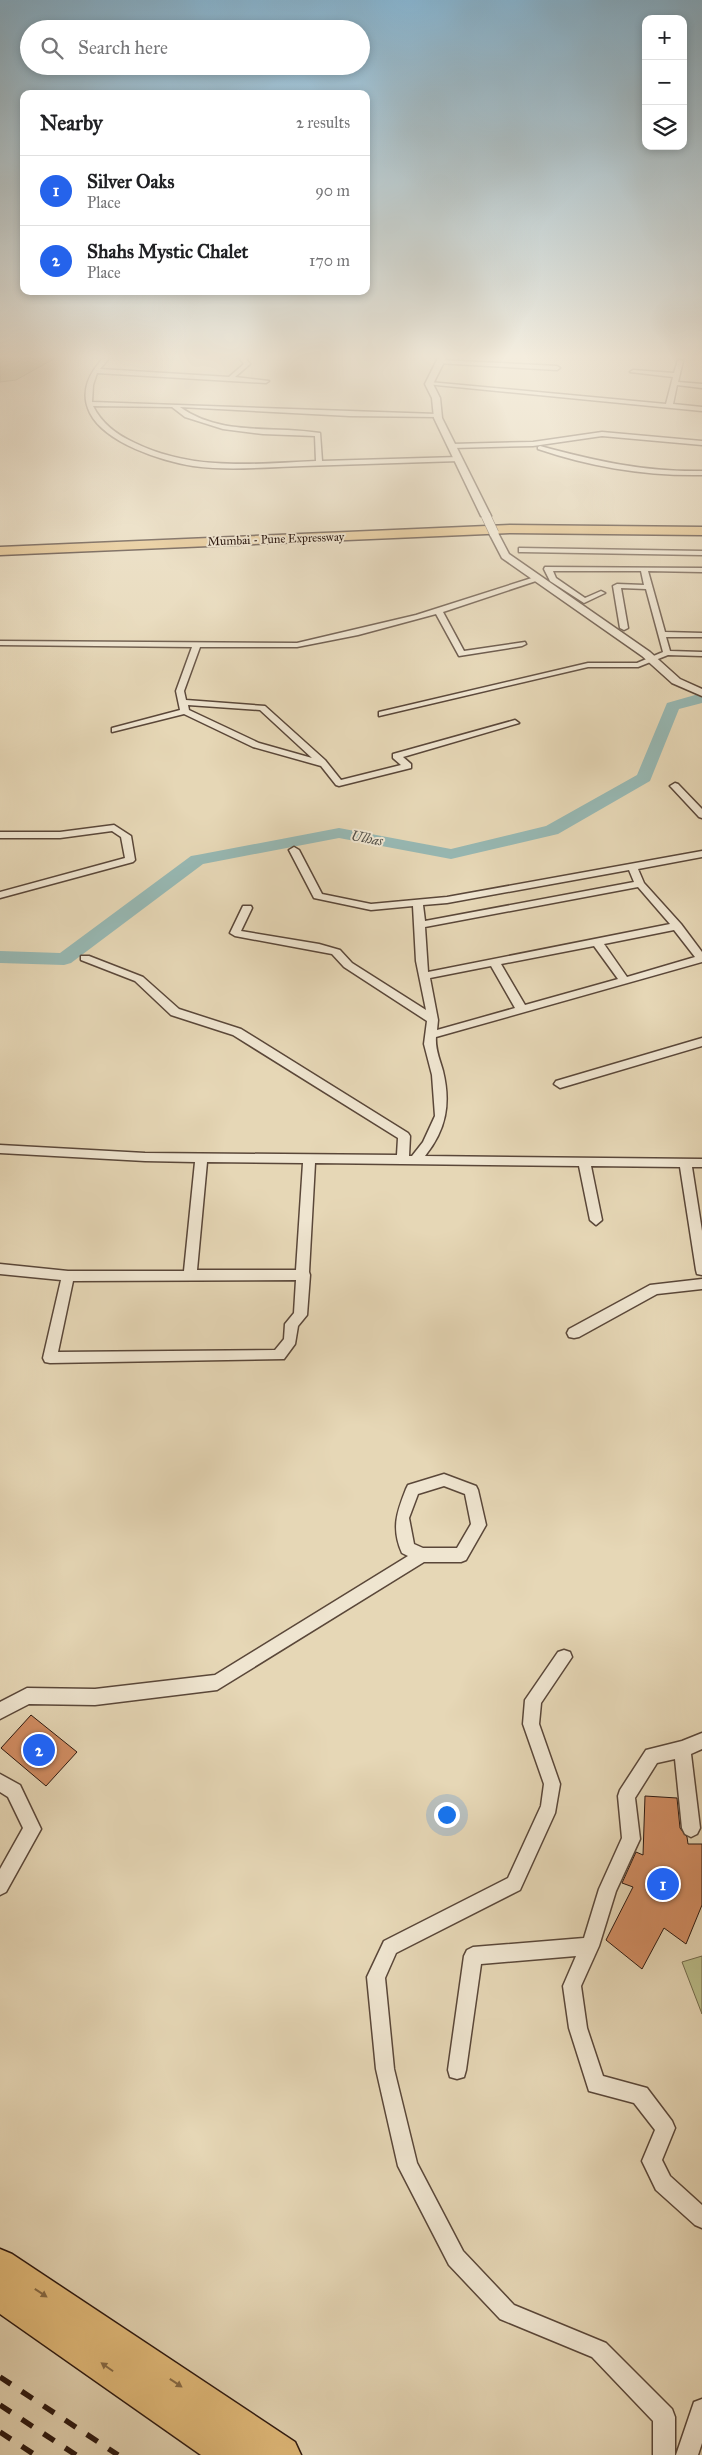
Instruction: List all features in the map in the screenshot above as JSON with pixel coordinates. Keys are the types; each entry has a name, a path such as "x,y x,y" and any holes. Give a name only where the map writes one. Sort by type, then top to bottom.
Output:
{"highway":[{"name":"Mumbai - Pune Expressway","path":"0,542 508,521 702,522"},
{"name":"Mumbai - Pune Expressway","path":"0,550 510,529 702,531"},
{"path":"0,2266 282,2455"},
{"path":"0,2293 233,2455"}],"street":[{"path":"464,471 506,556 684,684 702,693"},
{"path":"640,471 702,473"},
{"path":"522,550 702,553"},
{"path":"564,551 567,568"},
{"path":"601,593 584,601 553,579 548,568 702,570"},
{"path":"644,568 667,653"},
{"path":"0,643 297,645 332,639 439,612 538,579"},
{"path":"624,628 617,586 649,587"},
{"path":"439,612 462,654 522,644"},
{"path":"662,634 702,635"},
{"path":"197,644 180,691 184,707 256,745 324,764"},
{"path":"382,714 588,665 638,665 652,661 667,653 702,654"},
{"path":"115,730 184,707 262,708 324,764 339,783 408,766 396,756 515,722"},
{"path":"675,786 702,815"},
{"path":"0,835 60,835 114,828 126,836 130,860 0,895"},
{"path":"294,850 318,896 370,908 447,900 702,854"},
{"path":"431,1035 521,1008 702,959 677,926 640,884 632,866"},
{"path":"420,925 640,884"},
{"path":"409,1160 428,1144 441,1116 438,1075 430,1044 433,1020 421,960 418,903"},
{"path":"246,908 236,933 319,947 336,952 348,965 433,1020"},
{"path":"424,976 677,926"},
{"path":"597,942 624,980"},
{"path":"85,958 139,979 175,1012 237,1032 375,1117 404,1136 409,1160"},
{"path":"494,962 521,1008"},
{"path":"560,1084 702,1042"},
{"path":"0,1149 145,1157 702,1163"},
{"path":"190,1276 201,1158"},
{"path":"68,1276 50,1358 279,1355 290,1340 292,1324 300,1315 304,1275 309,1159"},
{"path":"584,1162 596,1220"},
{"path":"685,1163 702,1270"},
{"path":"0,1269 68,1276 304,1275"},
{"path":"574,1333 655,1289 702,1284"},
{"path":"0,1711 27,1696 95,1696 217,1682 422,1555 462,1555 479,1525 471,1490 444,1480 413,1489 402,1518 406,1548 422,1555"},
{"path":"564,1657 533,1700 531,1724 552,1784 549,1806 514,1884 390,1947 376,1977 385,2069 408,2166 456,2258 507,2312 599,2350 664,2417 664,2455"},
{"path":"702,1742 652,1756 626,1796 631,1839 608,1889 590,1946 572,1986 578,2028 596,2084 640,2095 666,2128 652,2161 663,2183 702,2218"},
{"path":"682,1749 691,1828"},
{"path":"0,1782 14,1791 32,1829 0,1886"},
{"path":"457,2070 473,1956 590,1946"},
{"path":"687,2455 702,2410"}],"green space":[{"path":"702,1956 702,2014 682,1962"}],"building":[{"path":"31,1715 77,1752 46,1786 1,1748"},
{"path":"645,1796 677,1798 680,1828 687,1837 688,1844 702,1844 702,1905 686,1944 664,1928 642,1969 606,1940 633,1887 622,1883 636,1852 643,1855"}],"waterway":[{"name":"Ulhas","path":"0,957 64,959 197,860 339,833 451,854 552,830 644,778 672,706 702,698"}],"railway":[{"path":"0,2377 118,2455"},
{"path":"0,2405 76,2455"},
{"path":"0,2432 35,2455"}],"place":[{"name":"Shahs Mystic Chalet","path":"39,1750"},
{"name":"Silver Oaks","path":"663,1884"}]}
